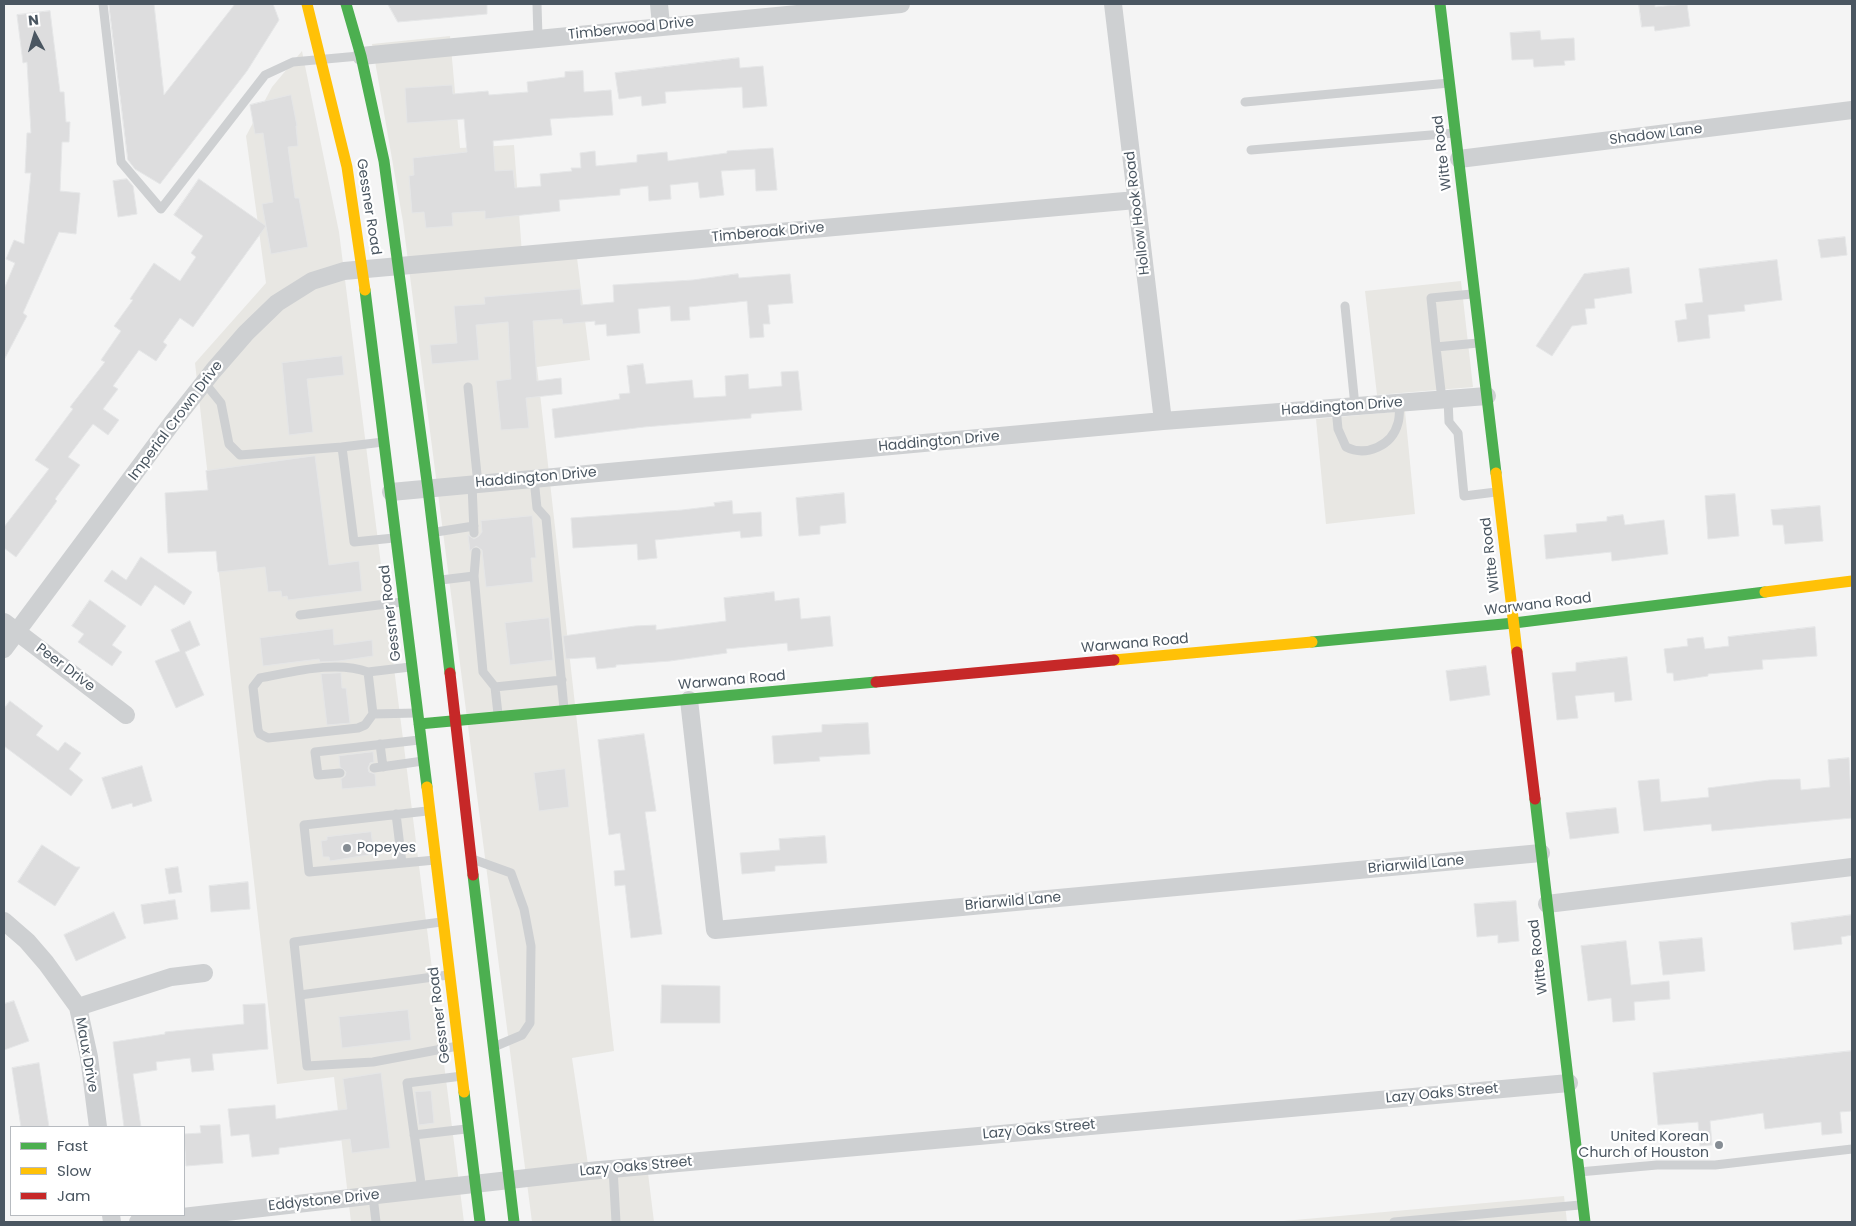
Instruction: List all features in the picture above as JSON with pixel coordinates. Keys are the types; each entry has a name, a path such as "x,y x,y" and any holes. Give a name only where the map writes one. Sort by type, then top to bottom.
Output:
{"street":[{"name":"Gessner Road","path":"307,4 347,167 362,269 412,667 421,717 421,740 480,1222"},
{"name":"Gessner Road","path":"346,4 361,56 384,160 399,266 433,532 450,715 471,858 514,1222"},
{"path":"659,4 661,25"},
{"name":"Timberwood Drive","path":"361,56 661,25 893,4"},
{"name":"Hollow Hook Road","path":"1113,4 1162,421"},
{"name":"Witte Road","path":"1440,4 1585,1222"},
{"name":"Shadow Lane","path":"1459,159 1852,110"},
{"name":"Timberoak Drive","path":"399,266 1136,200"},
{"name":"Imperial Crown Drive","path":"4,649 10,627 204,382 246,333 277,303 312,281 344,271 399,266"},
{"name":"Haddington Drive","path":"391,492 1162,421 1487,396"},
{"name":"Warwana Road","path":"421,717 450,715 498,718 1514,623 1852,582"},
{"name":"Peer Drive","path":"10,627 126,715"},
{"name":"Briarwild Lane","path":"689,700 715,930 1541,853"},
{"path":"1547,904 1852,867"},
{"name":"Maux Drive","path":"4,921 27,941 46,963 78,1007 89,1057 98,1126"},
{"path":"78,1007 171,977 204,973"},
{"name":"Lazy Oaks Street","path":"510,1180 613,1168 1568,1082"},
{"name":"Eddystone Drive","path":"138,1222 510,1180"}],"lane":[{"path":"104,4 121,162 161,209 265,75 293,62 361,56"},
{"path":"537,4 538,38"},
{"path":"1245,102 1450,83"},
{"path":"1251,150 1456,133"},
{"path":"1475,294 1431,298 1436,347 1449,422 1458,433 1464,496 1498,492"},
{"path":"1345,306 1355,406"},
{"path":"1436,347 1480,343"},
{"path":"204,382 221,403 229,444 240,454 385,442"},
{"path":"433,532 474,529 475,484 468,387"},
{"path":"1336,408 1341,440 1346,447 1353,450 1367,451 1381,446 1392,436 1398,424 1400,403"},
{"path":"342,447 354,542 397,538"},
{"path":"534,479 537,508 546,518 565,712"},
{"path":"476,552 474,576 483,672 495,687 498,718"},
{"path":"438,580 474,576"},
{"path":"300,615 405,602"},
{"path":"368,672 373,714 365,725 358,728 268,738 263,736 258,730 253,687 260,678 337,667 356,668 368,672 412,667"},
{"path":"495,687 562,680"},
{"path":"373,714 421,717"},
{"path":"340,772 318,775 316,752 421,740"},
{"path":"380,744 379,768 424,760"},
{"path":"430,810 304,825 309,872 436,860"},
{"path":"396,814 402,863"},
{"path":"471,858 511,873 524,909 531,946 530,1023 522,1034 494,1048"},
{"path":"444,922 294,942 307,1066 396,1059 458,1046"},
{"path":"300,995 450,975"},
{"path":"422,1190 407,1083 462,1076"},
{"path":"414,1135 468,1128"},
{"path":"1579,1172 1657,1165 1715,1164 1852,1149"},
{"path":"613,1168 616,1222"},
{"path":"373,1196 376,1222"},
{"path":"1395,1222 1583,1204"}],"shaded area":[{"path":"450,36 460,148 514,145 522,254 576,250 590,360 537,367 614,1051 572,1058 589,1171 647,1165 654,1222 532,1222 403,222 372,44"},
{"path":"302,51 339,232 464,1222 351,1222 334,1077 277,1084 195,363 266,283 246,136 272,87"},
{"path":"1461,281 1473,387 1377,395 1365,291"},
{"path":"1405,411 1415,514 1326,524 1316,419"},
{"path":"1564,1196 1567,1222 1272,1222"}],"building":[{"path":"109,4 154,4 164,95 235,4 273,4 279,20 247,71 160,184 135,169 128,160"},
{"path":"388,4 487,4 487,14 398,22"},
{"path":"1639,4 1655,4 1655,7 1687,4 1690,26 1655,31 1654,26 1642,27"},
{"path":"50,11 60,92 64,92 66,122 70,122 69,142 62,142 60,191 80,193 76,234 59,232 23,313 27,316 4,360 4,289 15,263 6,259 14,240 24,244 31,173 25,173 27,133 31,133 27,62 23,63 17,15"},
{"path":"1540,31 1541,40 1574,38 1575,60 1564,61 1565,65 1534,67 1533,59 1512,60 1510,33"},
{"path":"739,58 740,68 763,66 767,106 743,108 742,87 665,92 666,103 642,106 641,96 619,99 615,73"},
{"path":"583,71 584,92 611,90 613,115 550,119 552,135 493,141 495,171 513,170 515,188 541,186 540,174 572,171 571,168 581,168 580,153 595,151 596,166 637,162 637,155 667,152 668,161 727,153 727,151 773,148 777,190 756,191 755,169 721,171 724,195 700,198 698,182 670,185 671,199 649,201 648,186 620,189 620,195 559,200 560,211 485,219 485,211 452,213 453,226 426,228 424,212 412,213 409,176 414,175 413,158 467,152 464,119 407,123 405,88 452,85 453,94 488,91 489,95 528,92 527,82 565,77 565,72"},
{"path":"291,95 297,126 298,146 288,147 295,198 299,198 308,247 271,254 262,204 273,202 263,133 255,134 250,105"},
{"path":"127,179 133,186 137,214 118,217 113,181"},
{"path":"199,179 266,226 193,327 180,318 163,342 167,345 156,361 139,350 113,386 118,389 103,409 119,420 108,435 93,424 68,457 80,465 55,499 57,501 16,557 4,548 4,527 49,469 35,460 73,409 70,407 105,362 101,360 121,331 114,326 133,300 130,299 154,263 180,281 196,257 191,253 203,236 174,215"},
{"path":"1845,237 1847,255 1821,258 1818,240"},
{"path":"1777,260 1782,300 1744,305 1745,311 1708,315 1710,338 1678,342 1675,321 1687,319 1685,304 1703,302 1699,269"},
{"path":"1629,268 1632,293 1594,299 1595,308 1585,309 1587,324 1572,326 1552,356 1536,346 1584,274"},
{"path":"738,274 739,278 790,274 793,303 768,305 770,324 763,324 764,337 750,338 747,301 689,307 690,320 671,321 670,306 638,309 640,333 607,336 606,324 595,325 595,321 563,324 562,319 533,321 537,381 561,378 562,394 526,398 529,428 501,430 496,381 511,379 508,322 476,325 479,360 432,364 430,345 457,343 454,306 485,304 484,297 580,289 581,305 614,302 613,285 693,280"},
{"path":"342,356 344,375 307,379 313,432 289,435 282,363"},
{"path":"643,364 646,384 692,380 694,398 726,396 725,376 748,374 749,389 782,386 781,372 798,371 802,410 751,414 751,418 644,427 555,438 552,409 620,399 619,394 630,393 627,366"},
{"path":"315,456 329,565 359,561 362,591 288,600 287,596 282,597 281,591 268,592 265,567 218,572 216,551 168,553 165,493 208,490 206,471"},
{"path":"844,493 846,523 820,526 820,534 799,536 796,498"},
{"path":"1735,494 1739,536 1708,539 1705,496"},
{"path":"732,501 733,514 761,512 762,536 741,538 740,531 655,540 657,558 638,560 637,544 573,548 571,518 682,510 715,506 714,503"},
{"path":"1820,506 1823,541 1785,544 1783,525 1773,525 1771,510"},
{"path":"1623,515 1625,525 1664,520 1668,554 1612,561 1611,552 1546,559 1544,535 1577,532 1576,524 1607,521 1607,517"},
{"path":"532,516 536,558 531,558 533,582 486,587 482,550 476,546 470,551 468,535 474,539 479,536 482,532 481,521"},
{"path":"141,557 192,592 184,605 155,585 141,606 104,581 112,570 126,580"},
{"path":"774,592 775,601 799,598 801,619 830,616 833,646 788,651 787,643 726,649 727,653 670,661 616,665 616,667 597,669 595,657 566,659 563,636 635,626 656,625 656,630 726,621 724,598"},
{"path":"90,600 126,626 112,645 122,652 112,666 78,642 84,634 72,626"},
{"path":"549,618 553,660 510,665 505,623"},
{"path":"190,621 200,645 185,652 204,695 176,708 155,661 180,651 171,630"},
{"path":"1815,627 1817,656 1762,660 1763,669 1708,674 1708,676 1674,681 1673,673 1667,673 1664,649 1688,646 1687,639 1703,637 1705,649 1729,646 1728,637"},
{"path":"333,629 334,645 372,640 373,656 339,661 320,662 319,659 263,666 260,638"},
{"path":"1627,657 1632,700 1615,702 1614,692 1575,696 1578,718 1557,720 1552,673 1576,671 1576,663"},
{"path":"1486,666 1490,695 1450,701 1446,671"},
{"path":"341,673 342,688 346,688 350,723 327,725 321,674"},
{"path":"10,701 43,726 36,735 58,751 65,742 81,753 69,769 83,780 71,796 4,746 4,709"},
{"path":"868,723 870,754 819,757 820,761 774,764 772,736 822,732 822,725"},
{"path":"644,734 656,811 645,812 662,934 631,938 625,885 615,886 614,871 625,870 620,833 609,835 598,740"},
{"path":"373,752 374,762 370,763 368,768 369,772 375,774 376,786 342,789 341,779 345,776 346,772 340,767 339,756"},
{"path":"1849,758 1852,818 1712,831 1711,824 1644,831 1638,781 1659,779 1661,802 1709,797 1708,788 1769,780 1800,779 1801,790 1830,787 1828,760"},
{"path":"142,766 152,801 133,807 132,803 112,809 102,778"},
{"path":"565,769 569,807 539,811 534,773"},
{"path":"1616,808 1619,833 1570,839 1566,813"},
{"name":"Popeyes","path":"371,832 374,854 330,861 329,857 323,857 321,841 327,840 327,837"},
{"path":"825,836 827,863 775,866 775,871 742,874 740,853 780,850 779,839"},
{"path":"42,845 76,867 80,867 55,906 18,882"},
{"path":"178,867 182,892 169,894 165,869"},
{"path":"248,882 250,909 211,912 209,886"},
{"path":"175,900 178,919 144,924 141,905"},
{"path":"1516,901 1519,941 1498,943 1498,935 1477,937 1474,904"},
{"path":"114,912 126,938 76,961 64,935"},
{"path":"1852,915 1852,935 1841,937 1842,944 1794,950 1791,923"},
{"path":"1702,938 1705,971 1663,975 1659,942"},
{"path":"1626,941 1631,985 1669,981 1670,999 1634,1002 1635,1020 1613,1022 1611,998 1588,1001 1581,946"},
{"path":"662,985 720,986 720,1023 661,1023"},
{"path":"14,1001 29,1041 4,1050 4,1004"},
{"path":"265,1004 268,1049 212,1054 214,1070 192,1072 190,1058 156,1062 157,1070 133,1074 141,1126 124,1126 113,1042 165,1034 165,1032 244,1024 243,1005"},
{"path":"408,1010 411,1040 342,1048 339,1017"},
{"path":"1852,1051 1852,1111 1840,1112 1842,1133 1822,1135 1821,1122 1765,1129 1763,1113 1710,1121 1712,1145 1700,1146 1698,1122 1658,1125 1653,1073"},
{"path":"39,1063 49,1126 21,1126 12,1068"},
{"path":"381,1073 390,1148 352,1153 350,1139 279,1148 279,1154 252,1157 249,1134 231,1136 228,1109 275,1105 276,1119 347,1109 343,1079"},
{"path":"431,1091 434,1123 419,1125 415,1092"},
{"path":"220,1125 223,1163 186,1166 185,1134 201,1133 200,1126"}],"traffic: fast":[{"path":"346,4 361,56 384,161 428,489 450,673"},
{"path":"1440,4 1496,473"},
{"path":"365,290 427,787"},
{"path":"1312,642 1514,623 1765,592"},
{"path":"419,724 876,682"},
{"path":"1535,799 1585,1222"},
{"path":"473,875 514,1222"},
{"path":"464,1092 480,1222"}],"traffic: slow":[{"path":"307,4 347,167 365,290"},
{"path":"1496,473 1517,652"},
{"path":"1765,592 1852,581"},
{"path":"1114,660 1312,642"},
{"path":"427,787 464,1092"}],"traffic: jam":[{"path":"1517,652 1535,799"},
{"path":"876,682 1114,660"},
{"path":"450,673 473,875"}],"place":[{"name":"Popeyes","path":"347,848"},
{"name":"United Korean Church of Houston","path":"1719,1145"}]}
